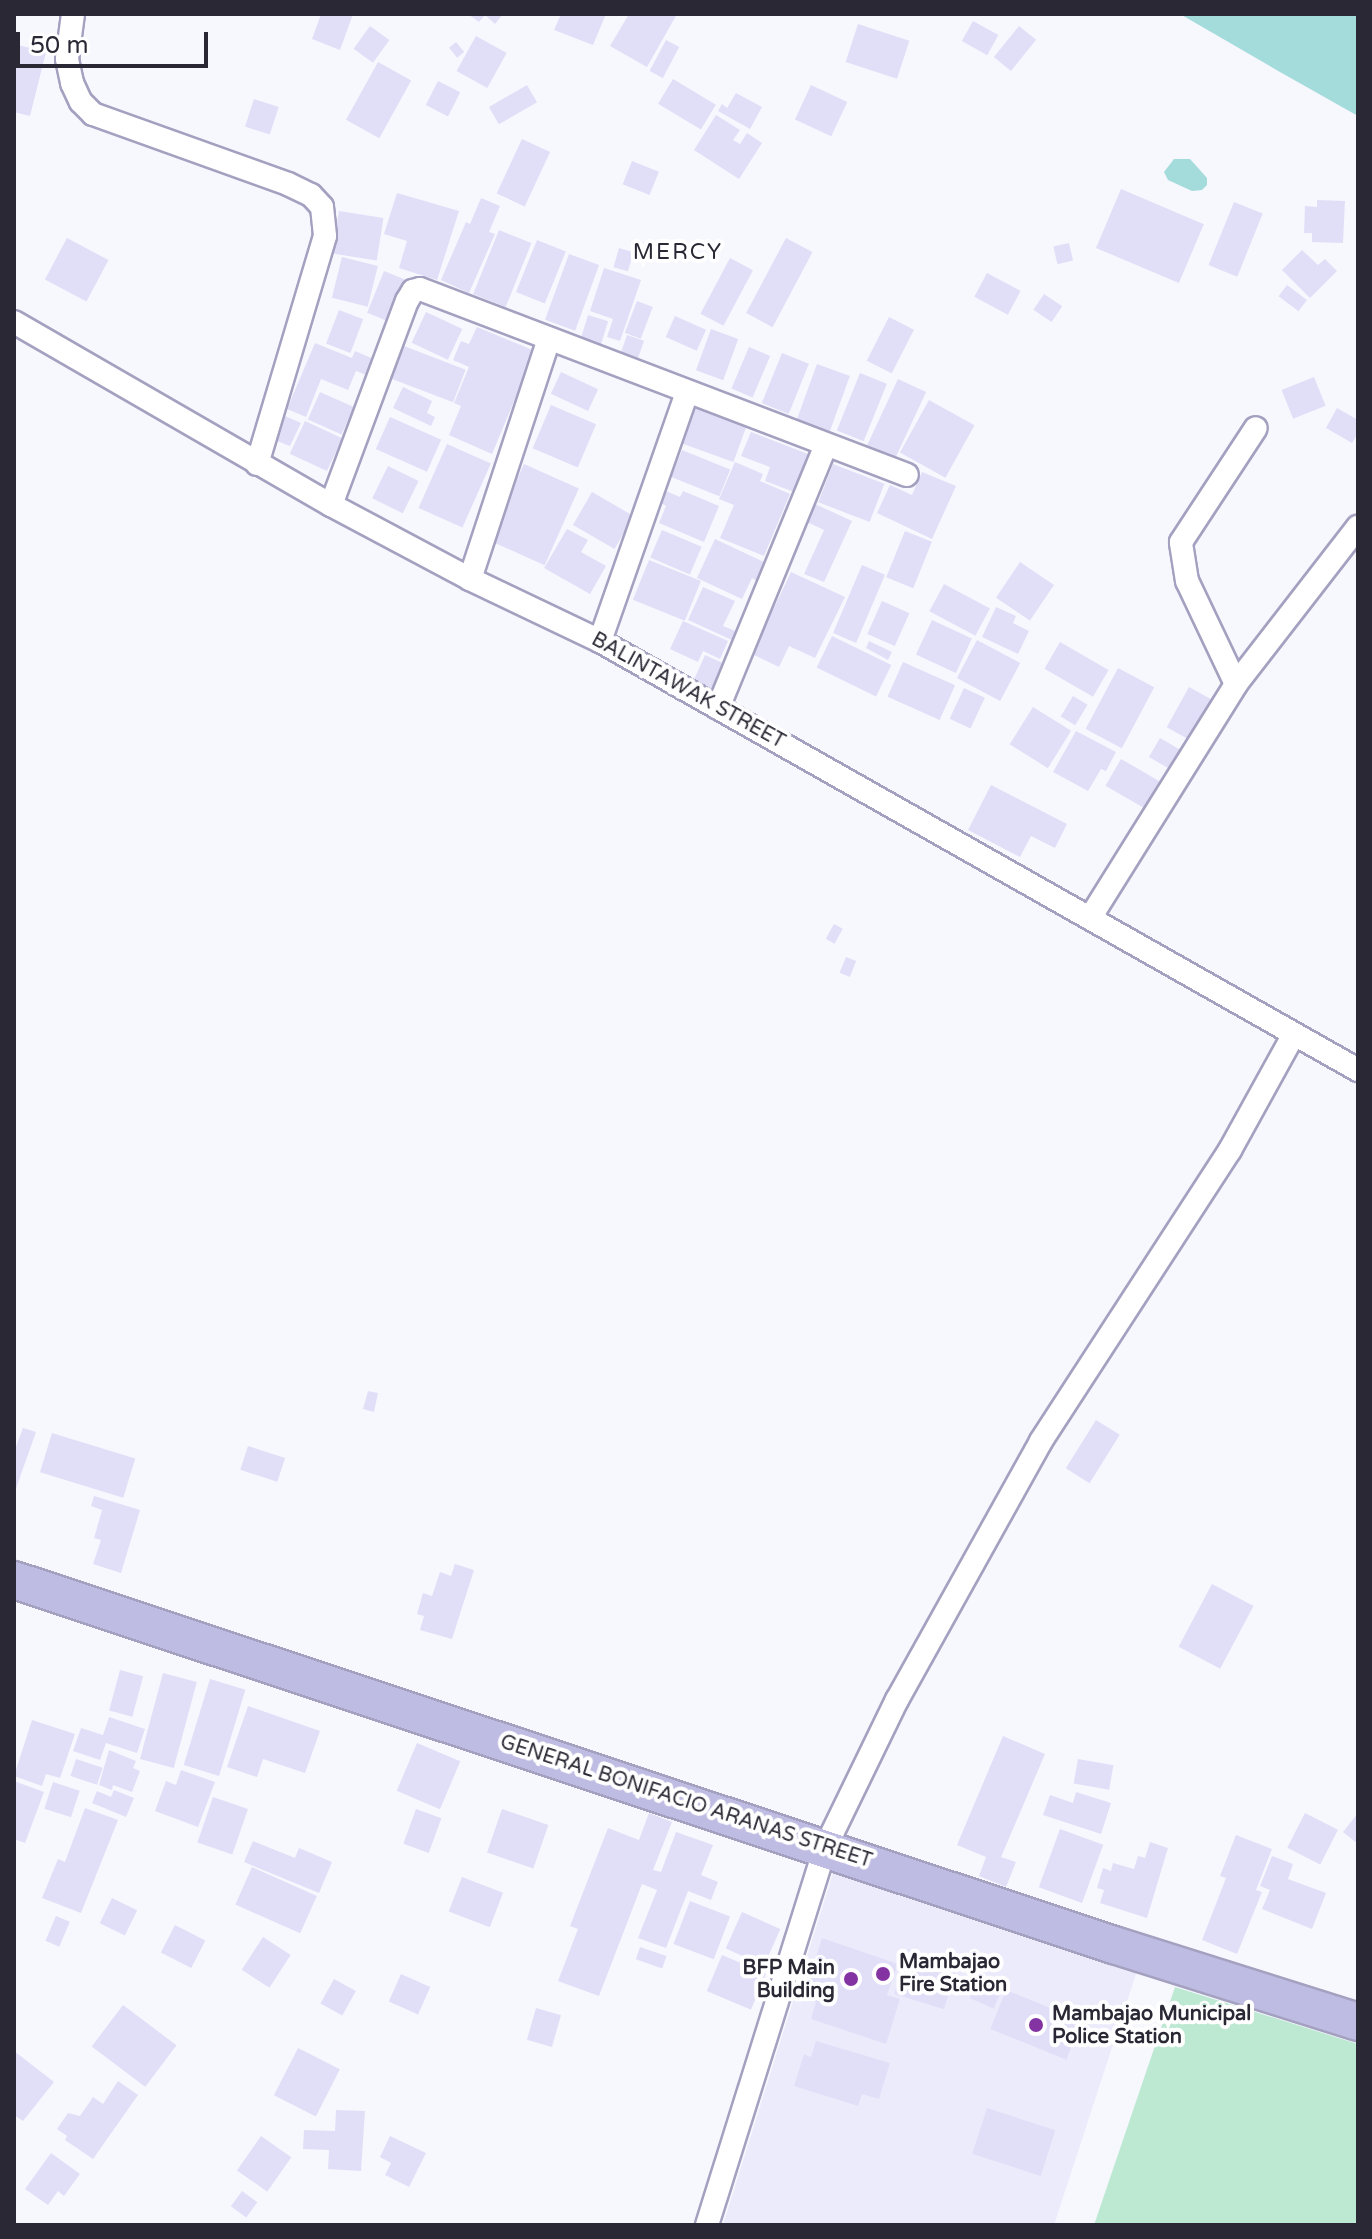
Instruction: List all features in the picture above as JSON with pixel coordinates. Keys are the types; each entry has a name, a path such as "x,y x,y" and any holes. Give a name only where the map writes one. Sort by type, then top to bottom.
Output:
{"main road":[{"name":"GENERAL BONIFACIO ARANAS STREET","path":"14,1580 1114,1945 1358,2022"}],"street":[{"path":"73,14 67,59 72,83 81,102 93,114 288,184 311,195 322,207 325,236 257,464"},
{"path":"331,505 413,291 420,289 907,475"},
{"name":"BALINTAWAK STREET","path":"14,322 331,505 470,579 600,641 1358,1070"},
{"path":"470,579 549,339"},
{"path":"600,641 687,392"},
{"path":"1236,684 1187,581 1181,542 1256,428"},
{"path":"718,708 826,445"},
{"path":"1090,918 1236,684 1358,527"},
{"path":"707,2225 825,1848 897,1700 1041,1441 1230,1150 1294,1034"}],"shaded area":[{"path":"834,1870 1137,1971 1054,2225 723,2225"}],"green space":[{"path":"1175,1987 1358,2044 1358,2225 1094,2225"}],"water":[{"path":"1180,14 1358,14 1358,116 1280,72"},
{"path":"1174,159 1190,159 1207,178 1207,185 1202,190 1192,191 1168,180 1164,172"}],"building":[{"path":"321,14 353,14 340,50 312,39"},
{"path":"468,14 503,14 495,24 485,15 479,22"},
{"path":"561,14 606,14 593,45 554,30"},
{"path":"629,14 677,14 647,67 610,46"},
{"path":"973,21 998,35 987,55 962,41"},
{"path":"858,24 909,41 897,79 846,62"},
{"path":"370,26 389,40 373,63 354,49"},
{"path":"1019,26 1036,40 1011,71 994,57"},
{"path":"476,36 507,53 487,88 457,71"},
{"path":"666,40 679,47 663,78 650,71"},
{"path":"456,42 464,52 457,58 449,48"},
{"path":"14,44 46,52 30,116 14,112"},
{"path":"378,62 411,80 379,138 346,120"},
{"path":"673,79 716,105 701,130 658,104"},
{"path":"438,81 460,92 448,116 426,105"},
{"path":"527,85 537,102 499,124 489,107"},
{"path":"811,85 847,102 831,136 795,119"},
{"path":"736,93 762,107 750,129 718,111 722,104 727,108"},
{"path":"254,99 279,107 270,135 245,127"},
{"path":"716,115 740,130 733,140 740,144 747,133 762,143 739,179 694,150"},
{"path":"522,139 550,152 525,206 497,193"},
{"path":"632,161 659,172 650,195 623,184"},
{"path":"1121,189 1204,224 1179,283 1096,248"},
{"path":"397,193 459,211 437,280 399,268 407,241 384,234"},
{"path":"481,198 500,206 489,232 495,234 469,293 441,280 466,222 470,224"},
{"path":"1317,200 1345,201 1343,243 1312,242 1312,233 1304,233 1305,206 1317,207"},
{"path":"1234,202 1263,214 1237,277 1209,265"},
{"path":"339,211 383,218 377,261 332,253"},
{"path":"499,230 531,243 506,307 473,294"},
{"path":"67,238 108,260 86,302 45,279"},
{"path":"786,238 812,252 773,327 746,313"},
{"path":"537,240 566,252 545,304 516,292"},
{"path":"1069,243 1073,261 1057,264 1053,247"},
{"path":"619,248 633,252 628,271 613,267"},
{"path":"1302,250 1318,265 1325,259 1337,271 1310,298 1282,270"},
{"path":"569,254 599,265 575,331 545,320"},
{"path":"342,257 378,266 368,307 332,298"},
{"path":"730,258 753,270 723,326 700,314"},
{"path":"604,268 641,280 620,341 607,337 613,319 590,311"},
{"path":"384,271 404,279 388,321 367,313"},
{"path":"987,273 1021,291 1008,315 974,297"},
{"path":"1287,285 1307,300 1299,311 1279,296"},
{"path":"1044,294 1062,306 1052,322 1033,310"},
{"path":"637,301 653,307 641,339 625,333"},
{"path":"339,310 363,319 350,353 326,344"},
{"path":"426,312 462,329 448,360 412,343"},
{"path":"588,315 608,321 600,347 580,341"},
{"path":"675,316 706,330 697,351 666,337"},
{"path":"889,317 914,330 892,373 867,361"},
{"path":"477,327 535,351 492,454 449,435 461,406 454,403 469,367 453,360 461,341 469,344"},
{"path":"711,329 738,339 723,380 696,370"},
{"path":"627,335 644,341 637,361 620,355"},
{"path":"315,343 352,358 355,351 376,360 369,376 356,371 348,390 321,379 306,417 287,409"},
{"path":"404,346 466,370 453,402 391,379"},
{"path":"749,347 770,356 753,397 731,388"},
{"path":"782,353 809,364 789,414 762,403"},
{"path":"817,364 850,376 830,431 797,419"},
{"path":"561,372 598,389 588,411 551,394"},
{"path":"860,373 887,384 864,441 837,430"},
{"path":"1314,377 1326,406 1293,419 1282,390"},
{"path":"898,379 926,392 895,458 867,445"},
{"path":"403,387 432,401 427,413 435,417 431,426 393,408"},
{"path":"320,392 354,407 342,434 308,419"},
{"path":"929,400 974,425 945,478 900,452"},
{"path":"551,405 596,424 578,467 533,448"},
{"path":"696,407 747,425 733,462 683,444"},
{"path":"1337,408 1358,420 1358,433 1352,443 1326,428"},
{"path":"285,416 301,423 290,446 277,441"},
{"path":"390,417 441,440 427,472 376,449"},
{"path":"305,421 342,438 327,471 290,454"},
{"path":"751,432 808,454 794,492 765,481 770,467 741,456"},
{"path":"447,444 491,464 462,527 419,508"},
{"path":"682,450 730,469 719,496 671,477"},
{"path":"735,462 763,474 760,481 790,494 764,556 720,538 734,505 719,499"},
{"path":"524,464 579,488 545,565 490,541"},
{"path":"833,464 884,484 870,522 818,502"},
{"path":"388,466 419,481 403,513 372,498"},
{"path":"922,472 956,486 932,539 877,513 890,485 912,495"},
{"path":"666,491 680,497 683,491 719,506 704,542 659,523 666,506 661,503"},
{"path":"592,492 634,516 615,549 573,525"},
{"path":"815,504 852,521 824,582 804,574 824,530 807,522"},
{"path":"567,529 588,540 581,552 606,566 590,594 544,568"},
{"path":"662,530 702,547 690,574 650,558"},
{"path":"905,531 932,542 913,588 886,577"},
{"path":"715,539 768,564 759,582 752,578 742,599 697,578"},
{"path":"649,560 701,581 685,621 633,600"},
{"path":"1020,562 1054,585 1030,621 996,598"},
{"path":"862,565 885,575 856,643 833,633"},
{"path":"791,572 845,597 815,658 789,646 779,667 752,654"},
{"path":"944,584 990,608 975,636 929,611"},
{"path":"703,587 735,601 723,626 738,632 734,641 688,620"},
{"path":"882,601 909,613 895,646 867,634"},
{"path":"996,607 1016,616 1013,623 1029,631 1018,654 982,637"},
{"path":"932,620 972,639 956,673 916,654"},
{"path":"683,621 728,641 720,659 703,651 698,662 670,649"},
{"path":"832,636 891,665 876,696 817,667"},
{"path":"977,640 1020,663 1000,701 957,678"},
{"path":"869,641 892,652 888,660 866,648"},
{"path":"1060,642 1108,670 1093,697 1044,669"},
{"path":"705,655 723,663 711,690 693,681"},
{"path":"903,662 955,685 940,720 888,697"},
{"path":"1118,668 1154,687 1122,748 1086,729"},
{"path":"1189,687 1218,703 1196,743 1167,727"},
{"path":"964,688 985,698 970,729 950,719"},
{"path":"1073,696 1088,705 1075,725 1061,717"},
{"path":"1033,707 1071,731 1048,768 1010,744"},
{"path":"1076,731 1116,752 1106,771 1101,769 1088,791 1053,772"},
{"path":"1160,738 1186,753 1175,772 1149,757"},
{"path":"1121,759 1159,781 1144,808 1106,786"},
{"path":"991,785 1067,824 1055,848 1031,836 1020,857 968,830"},
{"path":"834,924 843,929 835,944 826,939"},
{"path":"846,957 856,961 850,977 840,973"},
{"path":"368,1391 378,1393 374,1412 363,1409"},
{"path":"1096,1420 1120,1435 1090,1483 1066,1468"},
{"path":"23,1428 36,1432 14,1494 14,1452"},
{"path":"52,1433 135,1458 123,1498 40,1472"},
{"path":"248,1446 285,1458 277,1482 240,1470"},
{"path":"94,1496 140,1510 121,1573 93,1564 101,1540 94,1538 102,1510 91,1506"},
{"path":"455,1564 474,1570 452,1639 420,1630 424,1616 417,1614 423,1593 432,1596 440,1572 451,1576"},
{"path":"1212,1584 1253,1606 1220,1669 1179,1647"},
{"path":"120,1670 143,1676 132,1717 109,1711"},
{"path":"163,1673 197,1682 174,1768 140,1759"},
{"path":"210,1679 245,1690 219,1776 184,1765"},
{"path":"248,1706 320,1731 305,1773 263,1759 257,1777 227,1767"},
{"path":"109,1717 145,1729 137,1753 106,1743 100,1760 73,1751 81,1728 103,1735"},
{"path":"32,1720 75,1734 60,1778 46,1774 42,1786 14,1776"},
{"path":"1003,1736 1045,1754 1001,1857 1016,1862 1006,1887 979,1876 986,1857 957,1845"},
{"path":"417,1743 460,1761 440,1809 397,1791"},
{"path":"109,1750 136,1761 133,1768 140,1771 132,1792 113,1785 112,1790 99,1785"},
{"path":"76,1759 103,1768 97,1785 70,1776"},
{"path":"1078,1759 1113,1765 1109,1790 1074,1784"},
{"path":"181,1770 215,1782 198,1827 155,1811 166,1781 176,1785"},
{"path":"14,1781 44,1792 25,1843 14,1839"},
{"path":"53,1782 80,1791 71,1817 44,1809"},
{"path":"114,1790 134,1798 126,1817 92,1803 97,1791 111,1797"},
{"path":"1076,1792 1111,1803 1101,1834 1043,1815 1050,1795 1073,1803"},
{"path":"213,1797 248,1809 232,1854 197,1842"},
{"path":"85,1808 118,1820 81,1913 42,1898 58,1859 65,1862"},
{"path":"416,1809 441,1818 429,1853 403,1844"},
{"path":"502,1809 548,1825 533,1868 487,1852"},
{"path":"649,1813 672,1822 653,1870 661,1872 676,1832 713,1845 701,1875 718,1882 711,1900 688,1891 666,1948 638,1938 657,1890 642,1884 599,1996 558,1981 578,1929 570,1926 608,1828 639,1840"},
{"path":"1305,1813 1338,1830 1320,1865 1287,1848"},
{"path":"1358,1813 1358,1844 1343,1832"},
{"path":"1060,1829 1103,1845 1082,1903 1039,1887"},
{"path":"1236,1835 1272,1849 1256,1890 1262,1892 1237,1954 1202,1940 1226,1878 1220,1876"},
{"path":"253,1841 295,1858 299,1848 332,1862 319,1893 244,1862"},
{"path":"1150,1842 1168,1848 1147,1918 1100,1903 1104,1890 1097,1888 1103,1868 1111,1871 1113,1863 1134,1869 1138,1856 1145,1858"},
{"path":"1272,1856 1293,1864 1288,1879 1326,1893 1312,1929 1262,1909 1270,1890 1260,1886"},
{"path":"252,1867 317,1896 300,1933 235,1904"},
{"path":"462,1877 503,1893 490,1927 449,1912"},
{"path":"112,1898 137,1910 125,1935 100,1923"},
{"path":"690,1901 730,1916 714,1959 674,1944"},
{"path":"742,1912 780,1929 764,1966 726,1949"},
{"path":"56,1916 70,1922 59,1947 45,1941"},
{"path":"175,1925 205,1940 191,1968 161,1953"},
{"path":"263,1937 291,1955 269,1988 242,1970"},
{"name":"BFP Main Building","path":"822,1938 898,1964 887,1995 900,1999 886,2044 811,2019 816,2002 803,1998"},
{"path":"640,1947 666,1956 662,1968 636,1959"},
{"path":"908,1949 958,1964 944,2009 894,1994"},
{"path":"722,1955 766,1974 751,2010 707,1991"},
{"path":"401,1974 430,1987 418,2014 389,2001"},
{"path":"334,1979 356,1991 342,2016 320,2003"},
{"path":"978,1979 1002,1989 994,2008 970,1998"},
{"name":"Mambajao Municipal Police Station","path":"1006,1990 1082,2021 1066,2060 990,2029"},
{"path":"123,2005 177,2045 145,2087 92,2047"},
{"path":"536,2008 561,2015 552,2047 527,2040"},
{"path":"816,2041 890,2063 879,2099 862,2094 858,2106 794,2086 804,2054 811,2057"},
{"path":"298,2048 340,2069 316,2117 274,2095"},
{"path":"14,2051 54,2082 23,2121 14,2115"},
{"path":"118,2081 138,2095 93,2159 65,2140 67,2136 57,2129 68,2113 80,2116 93,2097 103,2104"},
{"path":"987,2108 1055,2130 1041,2176 972,2154"},
{"path":"336,2110 365,2111 361,2171 328,2169 329,2150 303,2149 304,2130 335,2131"},
{"path":"261,2136 291,2157 267,2192 237,2170"},
{"path":"390,2136 426,2153 409,2187 385,2175 391,2163 380,2157"},
{"path":"51,2153 80,2174 64,2196 58,2191 48,2205 25,2189"},
{"path":"242,2191 257,2202 246,2218 231,2206"}],"place":[{"name":"Mambajao Fire Station","path":"883,1974"},
{"name":"BFP Main Building","path":"851,1979"},
{"name":"Mambajao Municipal Police Station","path":"1036,2025"}],"district":[{"name":"MERCY","path":"678,253"}]}
